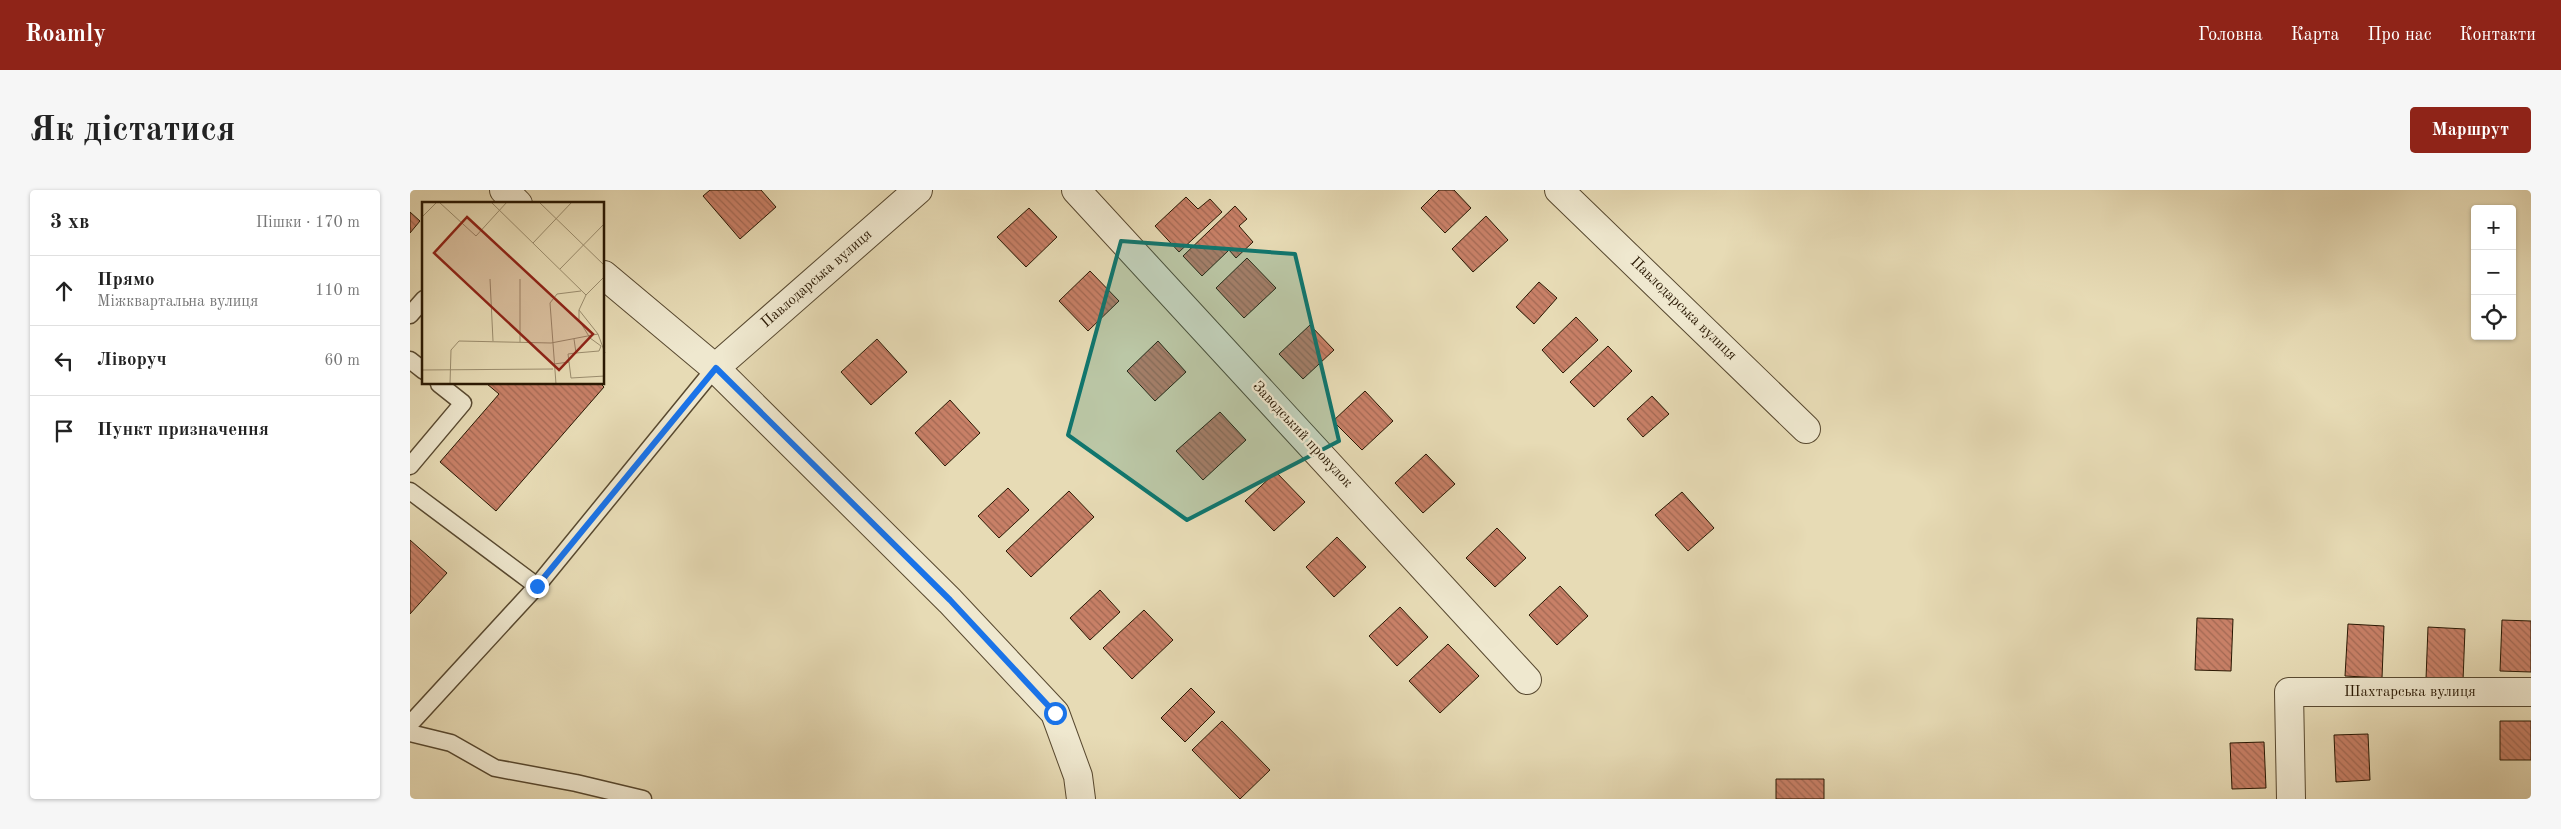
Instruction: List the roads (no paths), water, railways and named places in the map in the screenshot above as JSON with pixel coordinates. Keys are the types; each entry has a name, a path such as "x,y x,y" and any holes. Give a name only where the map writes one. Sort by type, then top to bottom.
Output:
{"street":[{"name":"Павлодарська вулиця","path":"716,368 918,190"},
{"name":"Заводський провулок","path":"1076,190 1527,680"},
{"name":"Павлодарська вулиця","path":"1559,190 1806,429"},
{"path":"605,276 716,368 950,600 1055,713 1078,776 1081,799"},
{"name":"Шахтарська вулиця","path":"2291,799 2289,692 2531,692"}],"lane":[{"path":"410,315 422,301"},
{"path":"410,360 422,369"},
{"path":"410,724 537,586 716,368"},
{"path":"410,466 464,403 440,385"},
{"path":"410,491 537,586"},
{"path":"410,733 451,743 495,768 576,783 643,799"}]}
